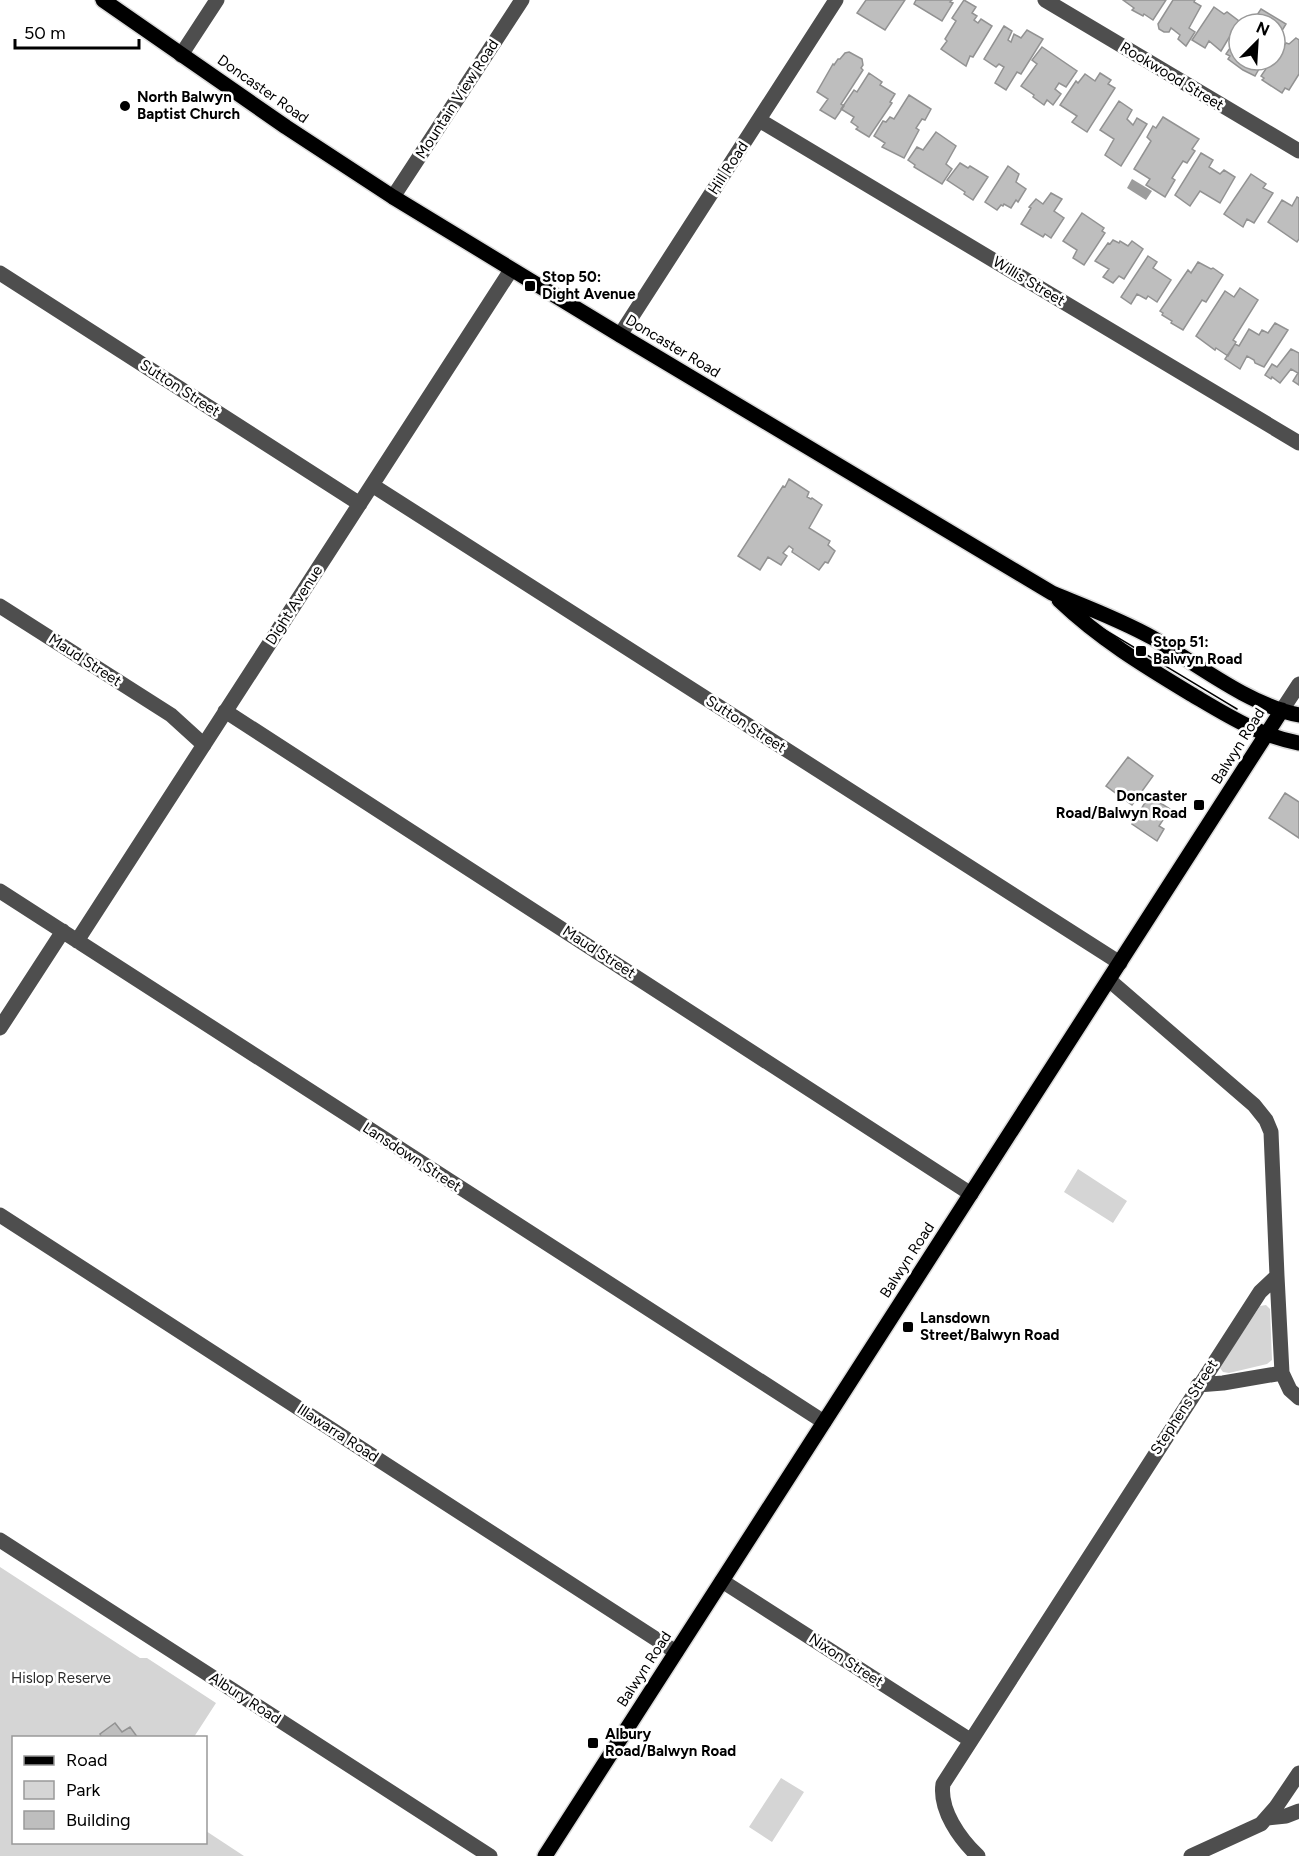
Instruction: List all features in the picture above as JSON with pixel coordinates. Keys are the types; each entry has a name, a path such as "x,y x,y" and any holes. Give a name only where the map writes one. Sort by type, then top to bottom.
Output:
{"main road":[{"name":"Doncaster Road","path":"103,0 286,127 393,197 1052,593 1120,621 1151,637 1250,697 1299,714"},
{"name":"Doncaster Road","path":"1052,593 1100,636 1134,660 1237,721 1267,735 1299,743"},
{"name":"Balwyn Road","path":"544,1856 1282,710"}],"street":[{"path":"182,55 217,0"},
{"name":"Mountain View Road","path":"393,197 522,0"},
{"name":"Hill Road","path":"620,335 836,0"},
{"name":"Rookwood Street","path":"1045,0 1299,151"},
{"name":"Willis Street","path":"759,120 1299,443"},
{"name":"Dight Avenue","path":"77,941 511,270"},
{"name":"Sutton Street","path":"0,273 360,504"},
{"name":"Sutton Street","path":"372,485 1120,963"},
{"name":"Maud Street","path":"0,606 208,739"},
{"name":"Balwyn Road","path":"1282,710 1299,684"},
{"name":"Maud Street","path":"225,711 972,1194"},
{"name":"Lansdown Street","path":"0,891 824,1422"},
{"path":"0,1028 63,931"},
{"path":"1109,980 1254,1105 1266,1120 1271,1132 1282,1373 1290,1390 1299,1398"},
{"name":"Illawarra Road","path":"0,1215 676,1652"},
{"name":"Stephens Street","path":"978,1856 956,1830 945,1805 942,1790 946,1777 1198,1385 1260,1292 1277,1276"},
{"path":"1198,1385 1282,1373"},
{"name":"Albury Road","path":"0,1540 490,1856"},
{"name":"Nixon Street","path":"722,1581 970,1740"},
{"path":"1191,1856 1250,1830 1268,1818 1299,1773"},
{"path":"1268,1818 1286,1816 1299,1811"}],"green space":[{"path":"1078,1169 1127,1201 1113,1223 1064,1192"},
{"path":"1266,1305 1270,1309 1272,1360 1267,1364 1229,1373 1223,1372 1221,1365 1260,1306"},
{"name":"Hislop Reserve","path":"0,1567 140,1658 147,1658 216,1703 195,1736 12,1736 12,1844 207,1844 207,1832 244,1856 0,1856"},
{"path":"781,1778 804,1792 772,1842 749,1827"}],"shaded area":[{"path":"1132,179 1152,191 1146,200 1127,188"}],"building":[{"path":"866,0 905,0 885,30 857,13"},
{"path":"916,0 952,0 950,2 953,3 942,21 914,4"},
{"path":"964,0 976,7 972,13 977,16 974,20 978,23 981,19 992,26 973,57 970,56 966,66 941,49 956,21 952,18"},
{"path":"1123,0 1166,0 1153,20 1132,10 1134,8"},
{"path":"1173,0 1195,0 1194,2 1201,6 1189,28 1195,32 1186,46 1178,39 1180,35 1171,28 1169,32 1159,29 1158,24"},
{"path":"1214,7 1224,14 1227,12 1227,41 1221,51 1209,41 1205,48 1192,40"},
{"path":"1004,26 1012,31 1008,40 1011,42 1014,34 1021,38 1027,30 1043,39 1021,74 1017,72 1006,90 995,83 1004,67 999,64 996,67 984,59"},
{"path":"1296,38 1299,40 1299,74 1289,90 1285,88 1282,93 1262,80 1264,78 1261,76 1264,72 1287,72 1287,43"},
{"path":"1042,47 1077,71 1066,87 1059,83 1055,89 1061,94 1053,105 1047,100 1044,105 1021,86 1037,64 1032,60"},
{"path":"849,52 862,59 861,68 863,70 841,104 844,106 835,119 820,110 828,99 817,92 833,64"},
{"path":"869,73 882,82 880,85 895,94 890,102 892,103 869,137 856,129 858,127 851,122 854,117 841,109 854,90 857,92"},
{"path":"1100,73 1111,80 1108,84 1115,88 1087,132 1072,122 1077,116 1060,105 1076,81 1078,83 1085,74 1095,81"},
{"path":"909,95 931,109 925,120 922,119 916,128 919,130 904,158 882,147 885,143 874,136 883,121 886,122 890,117 894,119"},
{"path":"1119,101 1132,110 1127,119 1133,125 1137,118 1147,124 1121,166 1105,155 1114,139 1100,130"},
{"path":"1163,117 1199,139 1187,163 1183,161 1172,178 1175,180 1165,197 1146,185 1150,179 1134,169 1151,141 1147,137 1153,126 1156,128"},
{"path":"936,132 956,146 946,164 952,169 942,184 914,167 915,165 908,160 917,147 923,150"},
{"path":"1201,153 1213,160 1209,167 1220,174 1224,170 1235,177 1220,203 1200,191 1190,206 1175,195"},
{"path":"960,163 988,177 973,200 947,180"},
{"path":"1008,166 1019,174 1016,182 1026,189 1011,208 1004,204 997,210 985,202"},
{"path":"1251,174 1266,184 1263,188 1273,193 1254,223 1247,219 1243,227 1224,214"},
{"path":"1051,193 1062,199 1054,211 1064,218 1051,238 1045,234 1043,237 1021,224 1031,208 1029,207 1036,199 1043,204"},
{"path":"1297,197 1299,198 1299,239 1297,242 1268,222 1282,200 1292,206"},
{"path":"1082,213 1104,228 1102,231 1105,233 1084,265 1073,258 1077,250 1063,241"},
{"path":"1113,240 1128,246 1132,241 1143,249 1124,279 1119,276 1113,283 1103,277 1109,269 1095,261 1108,243 1110,244"},
{"path":"1148,256 1157,262 1153,268 1171,280 1157,302 1148,296 1146,299 1137,294 1131,304 1121,297"},
{"path":"1198,262 1223,275 1206,302 1202,300 1183,330 1171,323 1172,321 1160,311 1188,270 1191,273"},
{"path":"1240,288 1258,300 1233,340 1236,342 1228,356 1216,348 1215,350 1196,336 1225,291 1234,297"},
{"path":"1275,323 1288,330 1264,367 1247,356 1240,369 1225,359 1235,344 1239,346 1249,329 1259,335 1262,330 1268,333"},
{"path":"1291,349 1299,353 1299,385 1293,381 1298,373 1291,369 1280,383 1265,375 1272,364 1277,367"},
{"path":"789,479 809,492 807,497 822,505 809,528 830,541 828,545 835,551 828,563 825,562 819,570 792,552 793,549 789,546 783,553 787,556 781,565 768,557 760,570 738,556"},
{"path":"1128,757 1153,776 1132,805 1106,786"},
{"path":"1285,793 1299,802 1299,838 1269,818"},
{"path":"1149,796 1170,809 1159,826 1164,829 1157,841 1132,824"},
{"path":"115,1723 122,1732 130,1727 137,1736 101,1736 100,1734"}],"tram line":[{"path":"96,0 317,153 392,201 602,331 1237,709"},
{"path":"1001,558 1075,603"}],"place":[{"name":"North Balwyn Baptist Church","path":"125,106"},
{"name":"Stop 50: Dight Avenue","path":"530,286"},
{"name":"Stop 51: Balwyn Road","path":"1141,651"},
{"name":"Doncaster Road/Balwyn Road","path":"1199,805"},
{"name":"Lansdown Street/Balwyn Road","path":"908,1327"},
{"name":"Albury Road/Balwyn Road","path":"593,1743"}]}
